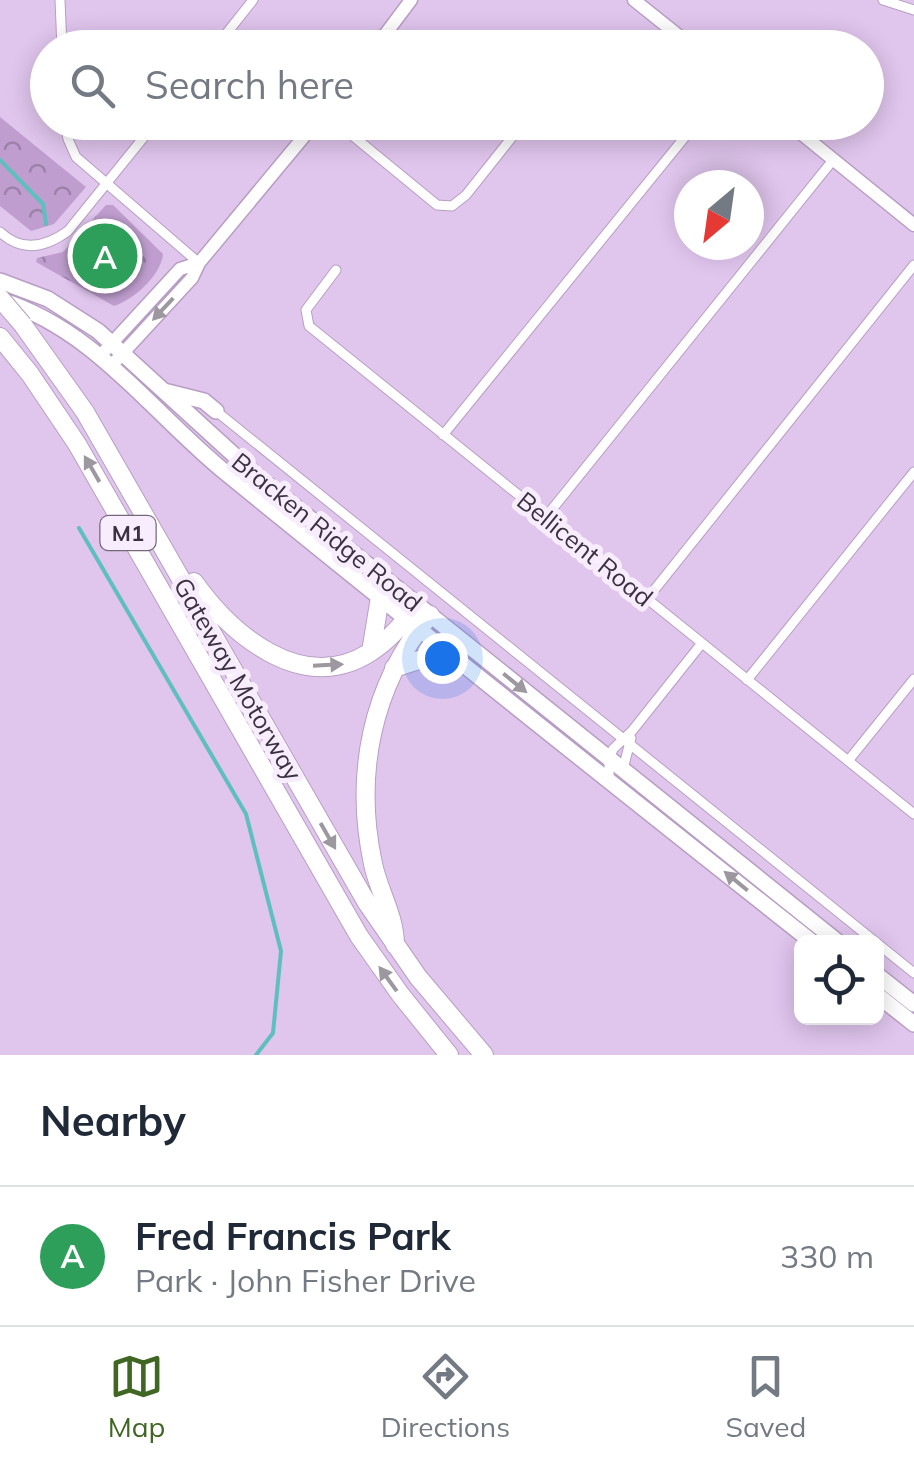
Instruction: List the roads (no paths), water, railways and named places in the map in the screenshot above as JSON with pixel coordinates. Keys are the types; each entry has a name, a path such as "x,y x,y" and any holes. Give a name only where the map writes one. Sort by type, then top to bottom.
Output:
{"highway":[{"name":"Gateway Motorway","path":"0,299 85,412 366,903 395,946 484,1055"},
{"name":"Gateway Motorway","path":"0,337 77,444 338,904 400,994 450,1055"},
{"path":"176,572 193,581 240,634 282,659 305,665 340,665 371,652 418,617"},
{"path":"371,652 380,597"},
{"path":"395,946 395,925 374,871 365,797 373,727 418,617"},
{"path":"394,668 422,659 458,660"}],"main road":[{"name":"Bracken Ridge Road","path":"0,281 48,299 84,320 418,617 609,758 616,775 804,935"},
{"name":"Bracken Ridge Road","path":"0,299 66,330 106,361 201,453 380,597 418,617 458,660 829,935"},
{"path":"164,391 204,401 216,410"},
{"path":"884,980 914,1004"},
{"path":"884,1000 914,1024"}],"street":[{"path":"60,0 61,30"},
{"path":"388,30 411,0"},
{"path":"634,0 672,30"},
{"path":"884,0 914,10"},
{"path":"229,30 251,1"},
{"path":"68,140 76,157 199,262"},
{"path":"0,232 27,247 50,244 68,231 142,140"},
{"path":"106,361 180,269 199,262 301,140"},
{"path":"358,140 437,205 452,206 466,195 510,140"},
{"path":"443,436 682,140"},
{"path":"809,140 914,225"},
{"path":"545,518 833,160"},
{"path":"647,598 914,265"},
{"name":"Bellicent Road","path":"336,270 306,310 309,326 914,814"},
{"name":"Bracken Ridge Road","path":"216,410 628,737 914,973"},
{"path":"747,680 914,472"},
{"path":"609,758 702,643"},
{"path":"848,760 914,679"},
{"path":"616,775 628,737"}],"waterway":[{"path":"0,160 43,204 46,224"},
{"path":"79,528 246,814 281,951 273,1033 256,1055"}],"place":[{"name":"Fred Francis Park","path":"105,256"}]}
